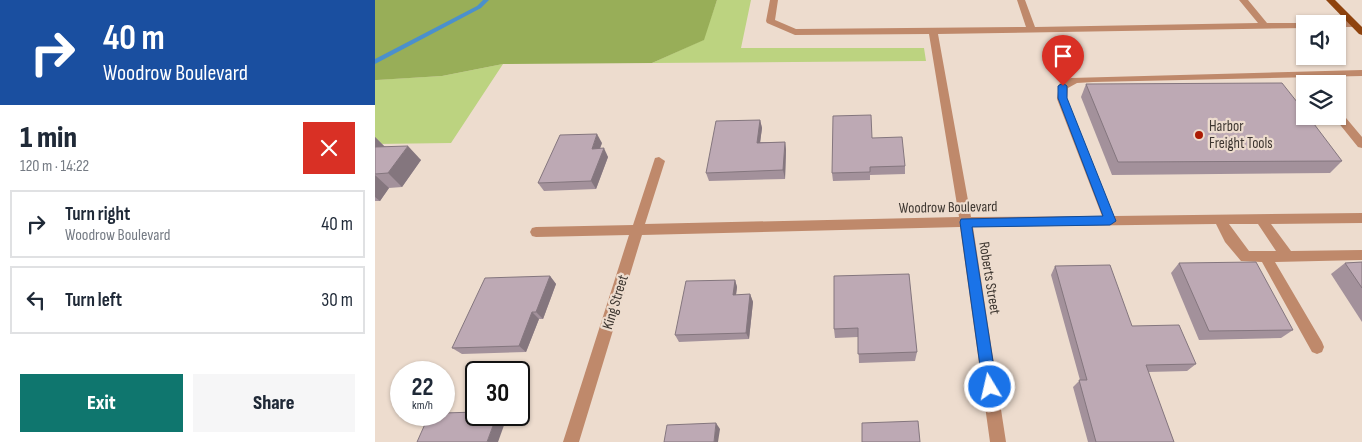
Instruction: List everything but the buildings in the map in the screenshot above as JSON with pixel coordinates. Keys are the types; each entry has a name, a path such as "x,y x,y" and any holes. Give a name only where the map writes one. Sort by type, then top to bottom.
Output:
{"main road":[{"path":"1330,0 1362,32"}],"street":[{"path":"774,0 770,21 795,32 1031,30 1296,24"},
{"path":"1021,0 1031,30"},
{"path":"1243,0 1264,25"},
{"path":"1346,24 1353,24"},
{"name":"Roberts Street","path":"933,31 999,442"},
{"path":"1110,221 1063,98 1063,86 1075,80 1093,78 1362,73"},
{"path":"1346,125 1362,144"},
{"name":"King Street","path":"571,442 659,161"},
{"name":"Woodrow Boulevard","path":"536,232 965,222 1362,218"},
{"path":"1219,219 1230,238 1246,257 1362,255"},
{"path":"1261,219 1287,256"},
{"path":"1265,256 1317,347"}],"green space":[{"path":"375,0 717,0 704,40 652,63 503,64 442,76 375,80"},
{"path":"717,0 751,0 741,48 924,48 926,61 652,63 703,40"},
{"path":"503,64 451,143 375,144 375,80 442,76"}],"waterway":[{"path":"375,62 479,7 486,0"}],"place":[{"name":"Harbor Freight Tools","path":"1199,135"}],"route":[{"path":"990,387 965,222 1110,221 1063,98 1063,86"}]}
